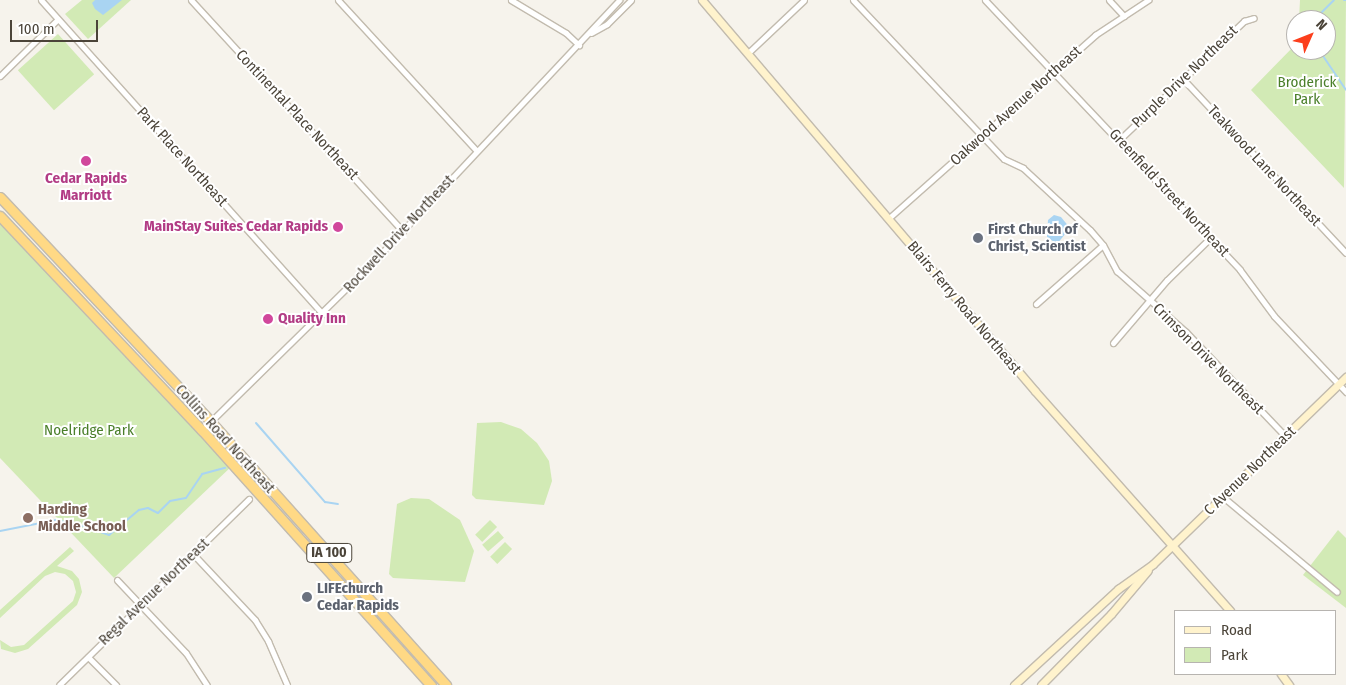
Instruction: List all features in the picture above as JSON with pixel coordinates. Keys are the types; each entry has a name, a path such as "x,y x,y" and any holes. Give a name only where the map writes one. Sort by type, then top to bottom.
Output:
{"highway":[{"name":"Collins Road Northeast","path":"0,197 211,422 446,685"},
{"name":"Collins Road Northeast","path":"0,216 202,430 431,685"}],"main road":[{"name":"Blairs Ferry Road Northeast","path":"702,0 1029,384 1229,610"},
{"name":"C Avenue Northeast","path":"1014,685 1118,590 1153,564 1346,377"},
{"name":"C Avenue Northeast","path":"1041,685 1117,608 1153,564"}],"street":[{"name":"Park Place Northeast","path":"41,0 323,314"},
{"name":"Continental Place Northeast","path":"191,0 403,231"},
{"path":"338,0 477,152"},
{"path":"510,0 566,33 579,45"},
{"name":"Rockwell Drive Northeast","path":"202,430 323,314 591,33 620,0"},
{"name":"Rockwell Drive Northeast","path":"591,33 606,24 631,0"},
{"path":"748,53 804,0"},
{"name":"Crimson Drive Northeast","path":"854,0 1004,158 1023,168 1103,245 1116,271 1186,332 1285,436"},
{"name":"Greenfield Street Northeast","path":"985,0 1240,270 1274,316 1346,392"},
{"path":"1109,0 1124,16"},
{"name":"Oakwood Avenue Northeast","path":"889,218 983,137 1095,35 1148,0"},
{"name":"Purple Drive Northeast","path":"1119,140 1244,21 1254,18"},
{"path":"0,76 58,19"},
{"name":"Teakwood Lane Northeast","path":"1183,79 1346,253"},
{"path":"1113,343 1150,300 1210,238"},
{"path":"1036,304 1103,245"},
{"path":"1223,497 1244,518 1300,559 1337,592"},
{"name":"Regal Avenue Northeast","path":"59,685 249,499"},
{"path":"193,554 255,620 272,650 287,685"},
{"path":"117,580 186,653 207,685"},
{"path":"88,657 116,685"}],"green space":[{"path":"82,0 131,0 88,39 65,14"},
{"name":"Broderick Park","path":"1300,0 1346,0 1344,188 1251,90 1286,54 1286,60 1336,60 1336,10 1300,10"},
{"path":"58,34 94,74 54,110 18,70"},
{"name":"Noelridge Park","path":"0,216 233,465 114,578 0,458"},
{"path":"501,422 521,429 537,443 549,461 552,481 544,505 476,499 472,495 477,423"},
{"path":"411,498 429,499 460,520 474,551 465,582 393,578 389,574 397,504"},
{"path":"490,520 497,527 482,542 475,535"},
{"path":"1338,530 1346,538 1346,608 1303,575"},
{"path":"498,531 504,538 488,552 482,545"},
{"path":"505,542 512,549 497,564 490,557"},
{"path":"70,547 74,551 57,566 72,571 79,579 82,592 77,605 28,649 15,653 1,649 0,640 11,647 24,645 73,601 76,592 73,581 65,574 55,572 45,576 0,618 0,610"}],"water":[{"path":"95,0 122,0 103,15 95,9 92,3"},
{"path":"1054,215 1061,217 1070,228 1057,244 1047,237 1048,220"}],"waterway":[{"path":"1324,10 1334,0"},
{"path":"1326,60 1346,90"},
{"path":"256,423 325,502 338,504"},
{"path":"0,531 56,520 80,525 109,535 139,510 148,508 158,513 170,501 186,498 202,474 225,468"}],"place":[{"name":"Cedar Rapids Marriott","path":"86,161"},
{"name":"MainStay Suites Cedar Rapids","path":"338,227"},
{"name":"First Church of Christ, Scientist","path":"978,238"},
{"name":"Quality Inn","path":"268,319"},
{"name":"Harding Middle School","path":"28,518"},
{"name":"LIFEchurch Cedar Rapids","path":"307,597"}]}
